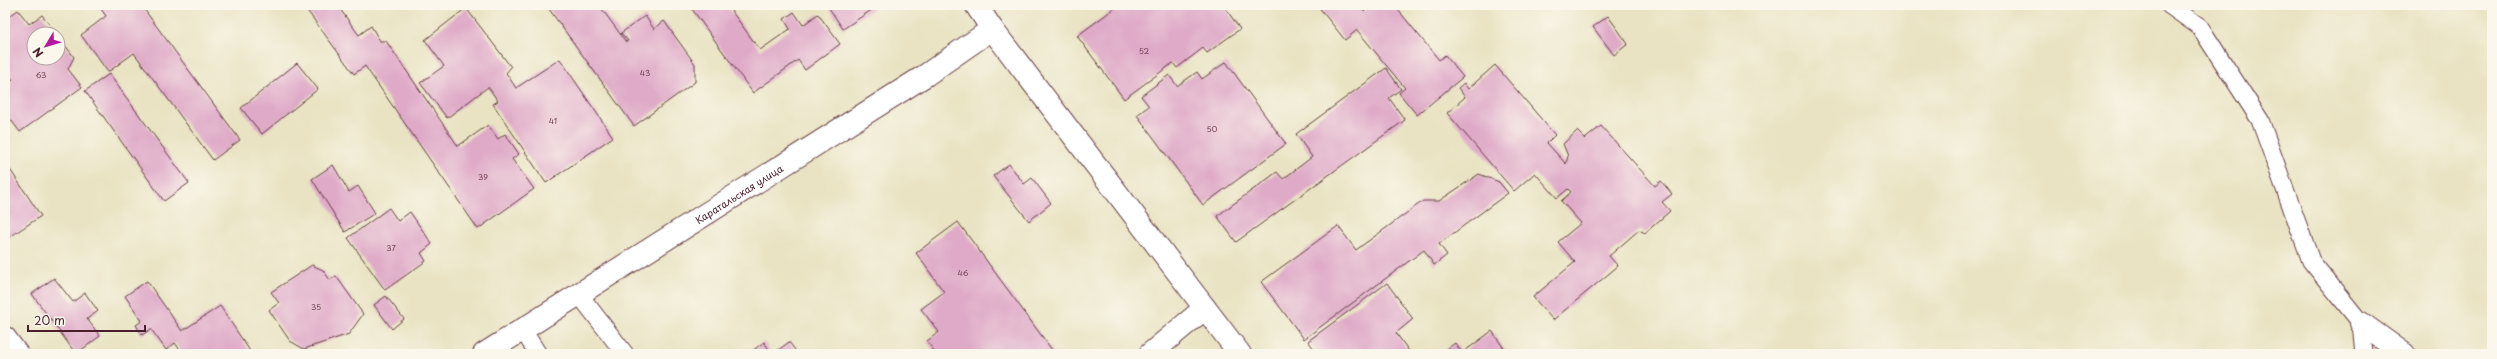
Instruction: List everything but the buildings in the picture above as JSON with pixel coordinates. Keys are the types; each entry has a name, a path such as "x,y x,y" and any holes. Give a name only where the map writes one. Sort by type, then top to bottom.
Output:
{"street":[{"path":"976,5 992,29 1240,354"},
{"name":"Каратальская улица","path":"484,354 578,293 926,75 992,29"},
{"path":"1150,354 1205,308"},
{"path":"2361,323 2404,354"},
{"path":"5,338 17,354"}],"lane":[{"path":"2169,5 2200,27 2260,120 2311,261 2361,323 2364,354"},
{"path":"578,293 625,354"},
{"path":"523,330 538,354"}]}
